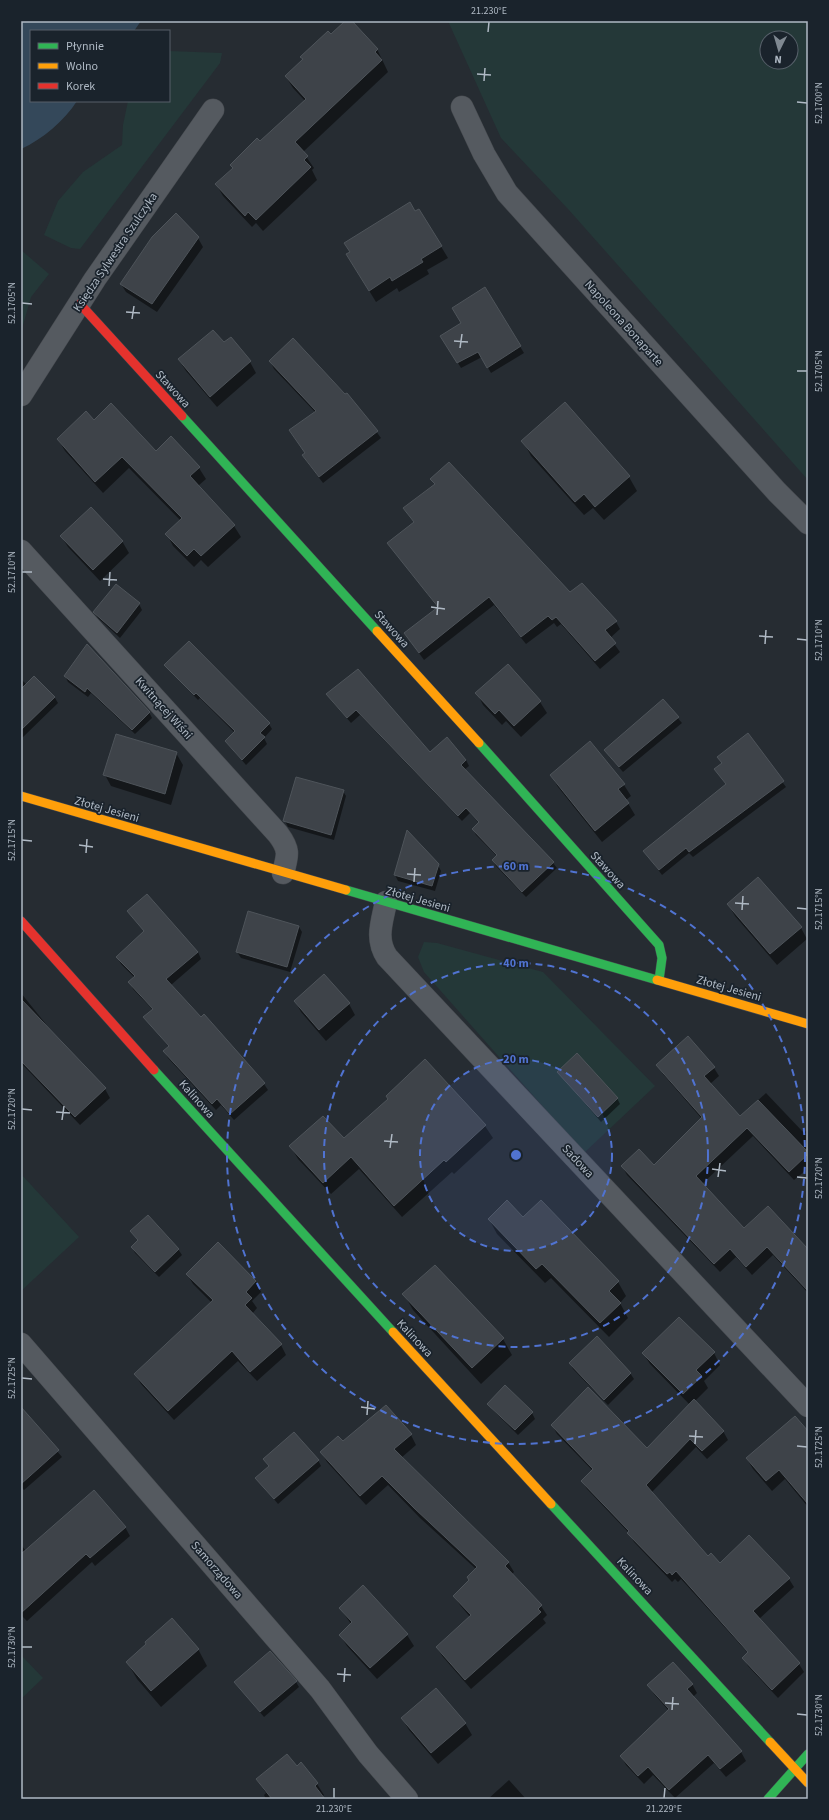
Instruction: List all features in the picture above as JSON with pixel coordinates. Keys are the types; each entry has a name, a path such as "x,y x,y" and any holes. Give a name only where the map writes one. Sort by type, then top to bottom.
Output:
{"street":[{"name":"Napoleona Bonaparte","path":"462,107 484,154 507,193 777,492 808,523"},
{"name":"Księdza Sylwestra Szulczyka","path":"21,395 80,304 213,110"},
{"name":"Stawowa","path":"80,304 487,752 659,945 662,958 658,980"},
{"name":"Kwitnącej Wiśni","path":"21,551 278,834 286,845 288,854 283,873"},
{"name":"Złotej Jesieni","path":"21,796 808,1024"},
{"name":"Sadowa","path":"386,902 380,939 381,948 387,957 808,1406"},
{"name":"Kalinowa","path":"21,921 272,1201 808,1783"},
{"name":"Samorządowa","path":"21,1344 320,1689 368,1754 408,1799"},
{"path":"768,1799 808,1754"}],"green space":[{"path":"448,21 808,21 808,480 569,210 501,138"},
{"path":"170,51 222,53 220,63 80,249 71,248 44,235 58,201 83,172 122,145 123,125 128,102 170,102"},
{"path":"21,250 49,274 31,297 21,332"},
{"path":"424,942 437,943 543,972 655,1086 584,1153 424,972 418,957"},
{"path":"21,1174 79,1237 21,1291"},
{"path":"21,1655 43,1678 21,1699"}],"water":[{"path":"21,21 141,21 135,30 30,30 30,102 76,102 66,116 45,135 21,149"}],"building":[{"path":"345,21 352,21 378,49 375,52 382,60 295,142 308,156 304,160 311,167 256,220 248,212 245,216 215,184 233,168 230,165 257,138 260,141 306,99 285,76 303,59 300,57 328,31 331,34"},
{"path":"410,202 415,211 419,209 442,246 421,259 423,262 392,281 390,277 369,291 346,254 350,252 344,243"},
{"path":"176,213 199,237 152,304 120,284 152,237"},
{"path":"485,287 521,346 487,368 478,352 457,363 440,336 461,323 452,308"},
{"path":"213,330 224,342 231,337 251,361 210,397 178,359"},
{"path":"293,338 345,394 347,393 378,431 319,477 302,455 305,453 289,430 316,411 269,361"},
{"path":"565,402 630,476 595,507 584,494 575,502 521,441"},
{"path":"111,403 156,451 171,436 200,467 190,476 235,525 201,556 194,549 187,556 165,534 182,518 122,457 95,482 57,439 86,411 94,420"},
{"path":"449,462 570,592 582,583 617,621 605,630 616,643 595,661 556,617 552,620 548,616 521,637 489,597 419,653 404,633 438,607 387,543 414,522 403,508 435,484 430,479"},
{"path":"91,507 123,541 93,570 60,536"},
{"path":"116,584 140,603 117,633 93,612"},
{"path":"189,641 270,723 260,733 265,737 242,760 225,741 235,731 196,693 194,695 164,665"},
{"path":"87,644 150,712 132,730 87,688 85,692 64,676"},
{"path":"508,664 541,701 514,726 499,710 495,714 475,693"},
{"path":"358,669 430,752 447,737 466,760 461,765 554,862 522,892 492,860 497,855 472,829 479,822 466,808 458,816 356,710 347,718 326,694"},
{"path":"34,676 55,697 21,730 21,689"},
{"path":"663,699 679,717 619,767 604,750"},
{"path":"748,733 784,781 689,852 686,848 659,870 643,851 726,784 714,769 722,763 717,757"},
{"path":"116,734 177,752 165,794 103,775"},
{"path":"590,741 625,784 618,789 629,803 595,831 550,775"},
{"path":"296,777 344,790 331,835 283,821"},
{"path":"407,830 439,864 432,886 394,875"},
{"path":"758,877 802,927 770,954 727,904"},
{"path":"147,894 198,952 166,979 201,1017 204,1014 265,1083 230,1114 217,1099 212,1104 163,1051 169,1046 143,1017 153,1009 128,982 135,976 116,957 144,931 127,911"},
{"path":"248,911 299,926 287,967 236,952"},
{"path":"324,974 350,1003 319,1030 294,1001"},
{"path":"21,999 106,1088 75,1117 21,1061"},
{"path":"688,1036 715,1067 704,1076 740,1116 758,1100 808,1152 808,1154 789,1172 747,1128 696,1176 744,1228 768,1206 808,1249 808,1291 767,1247 746,1267 730,1249 714,1264 621,1166 639,1149 654,1165 702,1117 656,1065"},
{"path":"577,1053 618,1098 598,1117 557,1072"},
{"path":"425,1059 486,1125 446,1162 444,1160 394,1206 351,1157 323,1183 289,1146 323,1116 344,1138 388,1099 386,1096"},
{"path":"507,1200 523,1217 541,1200 619,1281 609,1291 621,1303 600,1323 542,1264 536,1269 488,1219"},
{"path":"148,1215 179,1249 155,1272 131,1247 138,1240 130,1231"},
{"path":"218,1242 256,1281 246,1292 252,1298 245,1305 282,1344 250,1372 232,1351 168,1411 134,1374 213,1300 186,1274"},
{"path":"435,1265 504,1338 472,1368 402,1294"},
{"path":"679,1317 715,1352 696,1370 702,1376 683,1394 642,1353"},
{"path":"597,1336 631,1373 604,1400 569,1363"},
{"path":"505,1385 533,1412 515,1430 487,1404"},
{"path":"588,1387 647,1448 694,1399 724,1431 702,1451 690,1439 646,1485 708,1556 711,1553 720,1563 749,1535 790,1578 753,1611 800,1663 772,1690 742,1658 748,1652 676,1571 672,1575 670,1572 667,1574 627,1533 629,1531 581,1481 593,1469 551,1425"},
{"path":"386,1405 412,1434 394,1449 509,1562 505,1566 542,1605 538,1609 541,1612 465,1680 436,1647 471,1615 453,1596 469,1580 467,1577 477,1567 382,1476 360,1496 320,1452 338,1436 343,1441"},
{"path":"21,1407 59,1450 21,1484"},
{"path":"795,1416 808,1431 808,1504 779,1470 766,1481 746,1458"},
{"path":"294,1432 319,1460 274,1499 255,1478 269,1466 263,1459"},
{"path":"94,1490 126,1527 90,1558 86,1554 21,1613 21,1554"},
{"path":"363,1585 408,1634 370,1668 339,1635 352,1622 339,1608"},
{"path":"172,1618 199,1649 151,1691 126,1662 146,1644 145,1642"},
{"path":"270,1651 297,1681 260,1712 234,1682"},
{"path":"673,1662 693,1684 687,1689 742,1751 720,1769 708,1755 669,1790 648,1767 638,1776 620,1756 669,1709 647,1685"},
{"path":"436,1688 466,1723 431,1753 401,1718"},
{"path":"287,1754 297,1766 301,1762 318,1783 315,1786 325,1799 272,1799 256,1779"}],"traffic: fast":[{"path":"182,416 377,631"},
{"path":"479,743 659,945 662,958 659,980"},
{"path":"346,890 657,980"},
{"path":"154,1070 393,1332"},
{"path":"551,1504 770,1742"},
{"path":"768,1799 808,1754"}],"traffic: slow":[{"path":"377,631 479,743"},
{"path":"21,796 346,890"},
{"path":"657,980 808,1024"},
{"path":"393,1332 551,1504"},
{"path":"770,1742 808,1783"}],"traffic: jam":[{"path":"80,304 182,416"},
{"path":"21,921 154,1070"}]}
